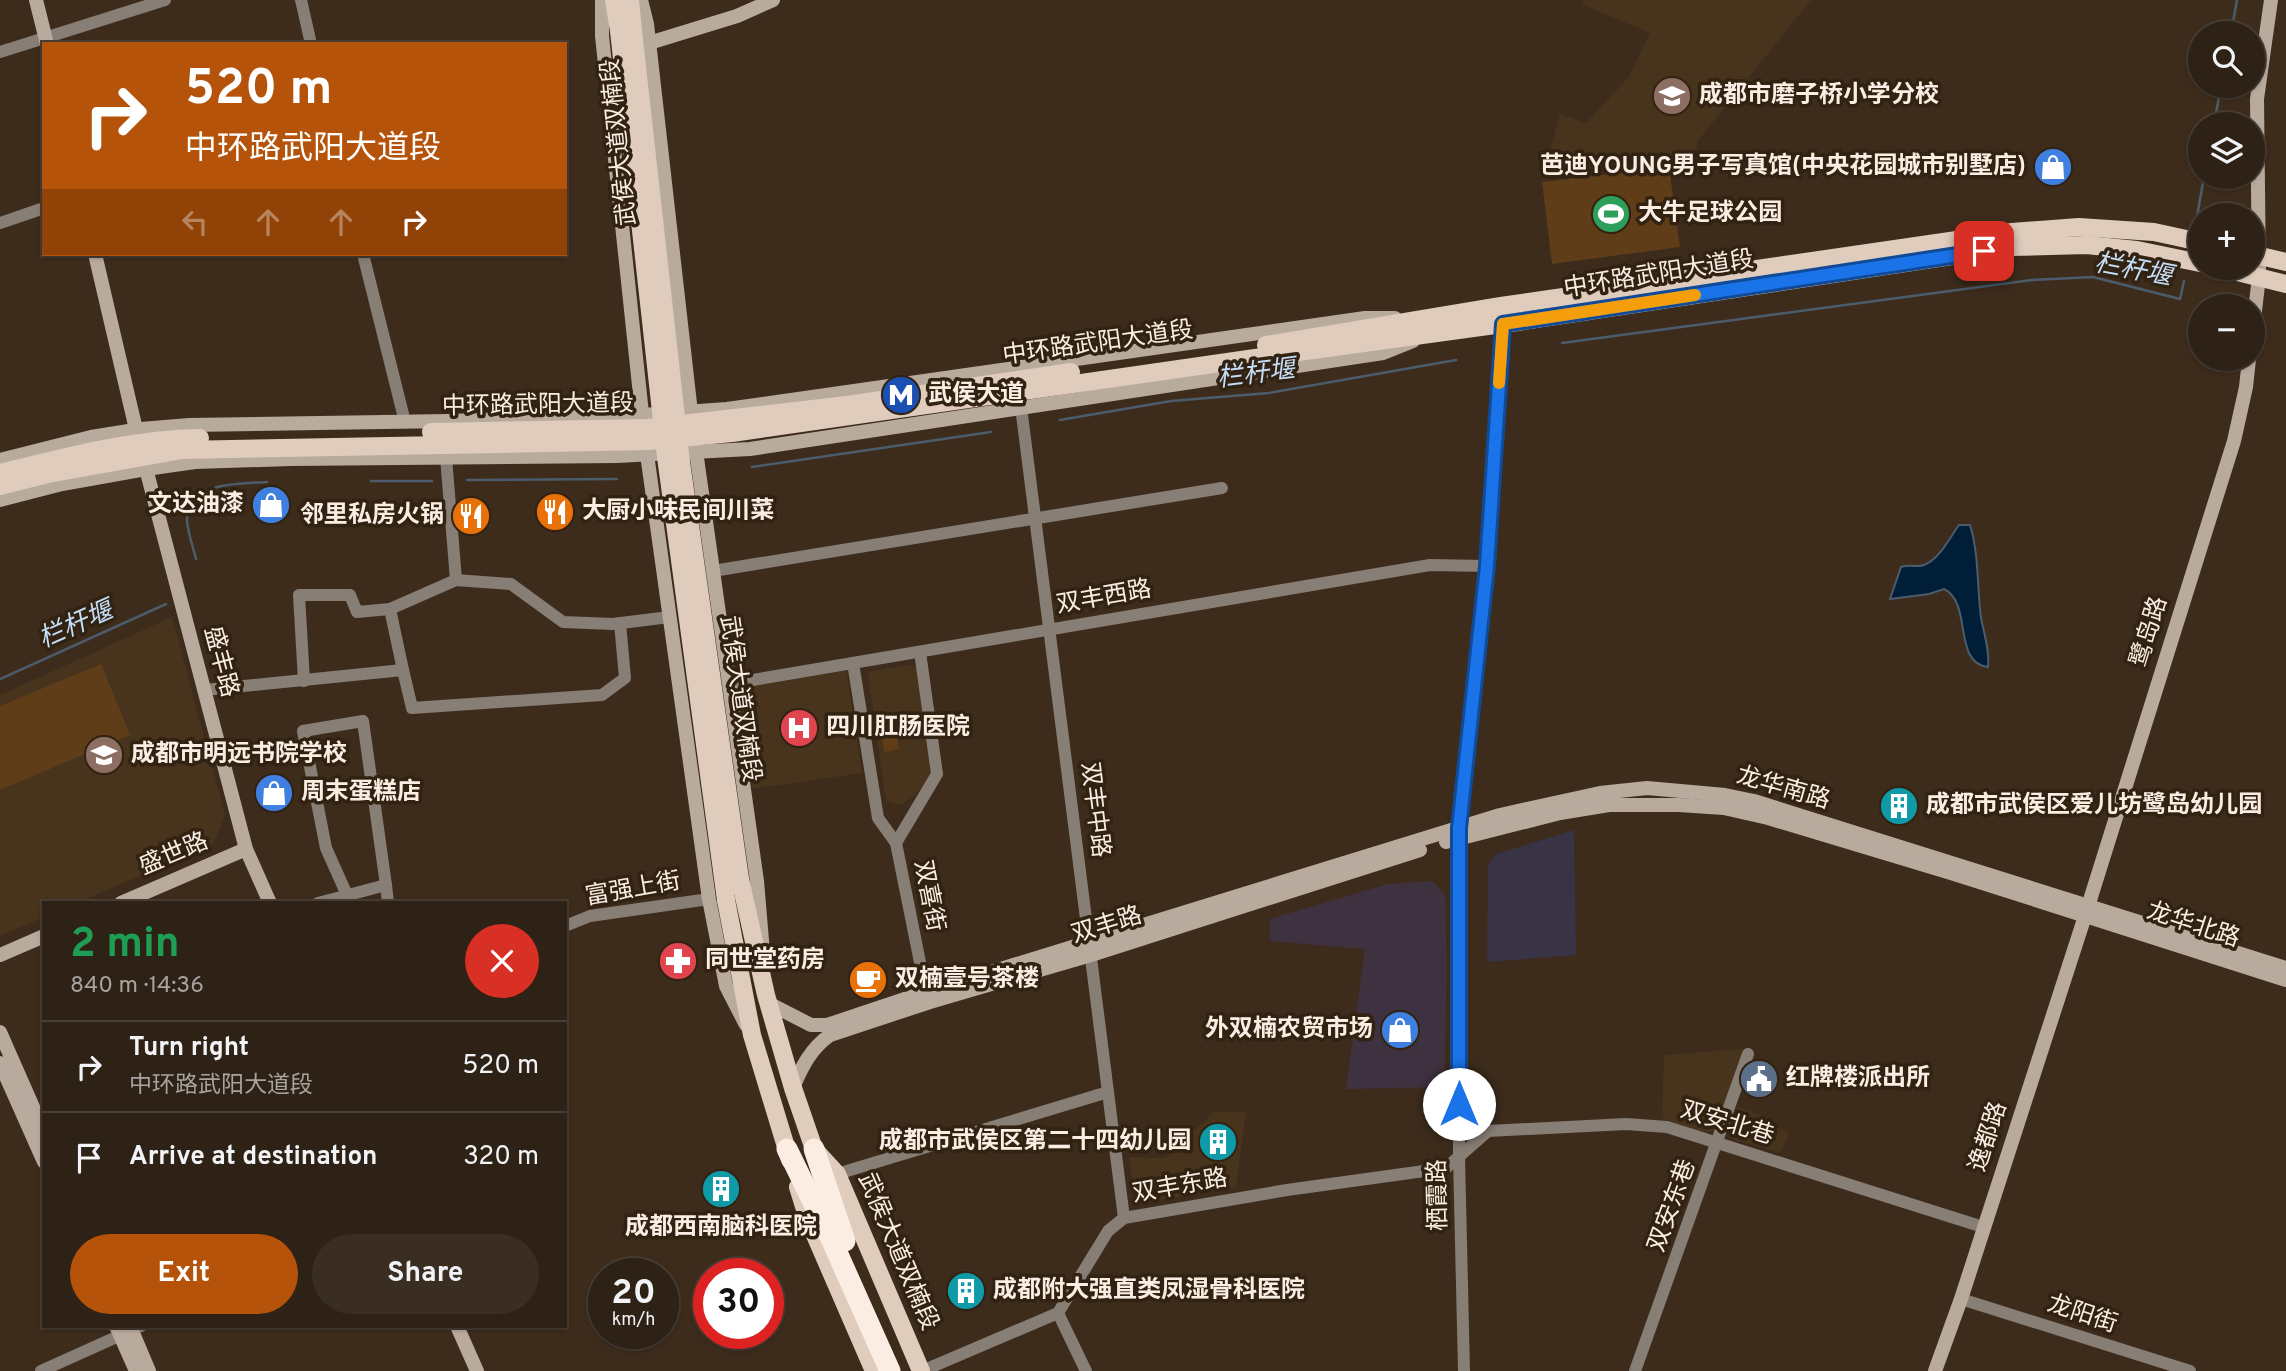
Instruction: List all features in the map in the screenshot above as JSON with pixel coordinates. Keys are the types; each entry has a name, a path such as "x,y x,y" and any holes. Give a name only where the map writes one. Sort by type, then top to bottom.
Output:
{"highway":[{"path":"787,1149 838,1239 903,1371"},
{"path":"814,1149 838,1239 890,1371"}],"main road":[{"path":"36,0 46,41"},
{"path":"602,0 602,36 647,455 670,617 717,899"},
{"name":"武侯大道双楠段","path":"614,0 626,31 679,449 740,879 768,999 793,1088 814,1149 837,1174 922,1371"},
{"name":"武侯大道双楠段","path":"630,0 626,31 666,457 717,899 752,1035 808,1219 874,1371"},
{"path":"641,0 647,24 696,452 757,881 768,999"},
{"path":"649,43 737,16 773,0"},
{"path":"2256,203 2257,99 2271,0"},
{"name":"中环路武阳大道段","path":"0,486 48,474 181,450 649,441 732,433 1502,315 2012,232 2080,227 2154,232 2188,239"},
{"name":"中环路武阳大道段","path":"1502,315 2011,247 2086,245 2137,250 2188,261"},
{"name":"盛丰路","path":"95,256 136,430 246,849 269,901"},
{"path":"2265,257 2286,262"},
{"path":"2265,279 2286,284"},
{"path":"0,460 91,437 189,425 405,422 691,412 1365,318 1431,326"},
{"path":"0,500 62,484 195,462 647,455 750,449 1383,353 1431,326"},
{"name":"中环路武阳大道段","path":"0,473 89,452 173,438 647,428 1267,351"},
{"name":"鹭岛路","path":"2087,911 2234,441 2248,371"},
{"name":"龙华南路","path":"1459,833 1498,830 1560,813 1609,805 1724,808 1768,818 2087,911"},
{"name":"双丰路","path":"793,1088 811,1054 820,1042 830,1035 1090,949 1459,833"},
{"name":"盛世路","path":"126,901 246,849"},
{"name":"龙华北路","path":"2087,911 2286,968"},
{"name":"龙华北路","path":"2087,911 2286,980"},
{"name":"逸都路","path":"1935,1371 2087,911"},
{"path":"0,955 42,937"},
{"name":"双丰路","path":"768,999 811,1025 827,1025 926,992 1090,949"},
{"path":"0,1032 42,1127"},
{"path":"0,1063 42,1158"},
{"path":"458,1328 477,1371"},
{"path":"128,1329 136,1371"},
{"path":"128,1329 149,1371"}],"street":[{"path":"0,52 46,41 165,0"},
{"path":"301,0 311,42"},
{"path":"0,223 42,209"},
{"path":"364,256 405,422"},
{"name":"栖霞路","path":"1464,1371 1459,1157 1459,833 1487,566 1502,315"},
{"name":"双丰中路","path":"1021,407 1124,1218"},
{"path":"446,457 456,580"},
{"path":"713,571 1222,488"},
{"name":"双丰西路","path":"729,684 1430,565 1487,566"},
{"path":"304,681 299,595 350,595 357,612 390,609 456,580 511,584 563,622 620,623 670,617"},
{"path":"390,609 412,708 602,695 625,678 620,623"},
{"name":"双喜街","path":"920,652 937,774 896,843 926,992"},
{"path":"853,663 878,818 896,843"},
{"path":"204,690 403,670"},
{"path":"386,885 348,899 326,848 303,731 363,721 386,885 388,901"},
{"name":"富强上街","path":"567,925 590,916 717,899"},
{"name":"双安东巷","path":"1635,1371 1748,1055"},
{"path":"837,1174 1108,1092"},
{"name":"双安北巷","path":"1459,1157 1488,1130 1650,1125 1667,1127 1983,1227"},
{"name":"双丰东路","path":"1058,1313 1108,1231 1124,1218 1287,1190 1446,1168 1459,1157"},
{"name":"龙阳街","path":"1961,1299 2190,1371"},
{"path":"922,1371 1058,1313 1086,1371"},
{"path":"41,1371 128,1329"}],"shaded area":[{"name":"成都市磨子桥小学分校","path":"1584,0 1811,0 1697,142 1697,148 1683,164 1661,152 1603,166 1544,174 1560,114 1586,123 1628,78 1650,33 1582,4"},
{"name":"大牛足球公园","path":"1669,167 1680,247 1552,264 1542,182"},
{"name":"成都市明远书院学校","path":"172,617 225,815 213,844 82,901 42,901 42,918 0,936 0,695"},
{"path":"101,664 130,735 0,790 0,706"},
{"path":"909,665 917,667 930,772 927,781 914,796 900,805 886,801 868,672"},
{"name":"四川肛肠医院","path":"846,668 862,773 752,789 736,684"},
{"path":"895,724 899,749 884,752 880,726"},
{"path":"1574,830 1576,955 1487,962 1488,865 1496,854"},
{"path":"1432,881 1445,894 1447,969 1444,1087 1346,1089 1365,949 1270,941 1270,919 1388,884"},
{"path":"1745,1049 1717,1129 1705,1134 1662,1118 1664,1055"},
{"path":"1738,1106 1774,1121 1773,1126 1789,1132 1781,1153 1732,1139 1728,1128"},
{"path":"1214,1112 1246,1112 1236,1187 1147,1202 1135,1193 1129,1157 1165,1158"}],"water":[{"path":"1959,525 1970,525 1973,536 1988,667 1977,663 1970,655 1958,607 1953,596 1944,589 1929,594 1890,599 1901,567 1921,566 1929,562"}],"waterway":[{"name":"栏杆堰","path":"2233,21 2237,0"},
{"name":"栏杆堰","path":"2216,112 2219,98"},
{"name":"栏杆堰","path":"2199,203 2202,189"},
{"name":"栏杆堰","path":"1562,343 2032,280 2093,277 2180,299 2184,281"},
{"name":"栏杆堰","path":"1060,420 1171,401 1269,393 1456,360"},
{"name":"栏杆堰","path":"752,467 991,432"},
{"name":"栏杆堰","path":"467,480 617,479"},
{"name":"栏杆堰","path":"371,481 432,481"},
{"name":"栏杆堰","path":"196,559 187,521 189,508 195,498 216,487 267,482"},
{"name":"栏杆堰","path":"0,679 166,604"}],"slow traffic":[{"path":"1499,383 1503,324 1695,295"}],"place":[{"name":"成都市磨子桥小学分校","path":"1672,96"},
{"name":"芭迪YOUNG男子写真馆(中央花园城市别墅店)","path":"2053,167"},
{"name":"大牛足球公园","path":"1611,214"},
{"name":"武侯大道","path":"901,395"},
{"name":"文达油漆","path":"271,505"},
{"name":"大厨小味·民间川菜","path":"555,512"},
{"name":"邻里私房火锅","path":"471,516"},
{"name":"四川肛肠医院","path":"799,728"},
{"name":"成都市明远书院学校","path":"104,755"},
{"name":"周末蛋糕店","path":"274,793"},
{"name":"成都市武侯区爱儿坊鹭岛幼儿园","path":"1899,806"},
{"name":"同世堂药房","path":"678,961"},
{"name":"双楠壹号茶楼","path":"868,980"},
{"name":"外双楠农贸市场","path":"1400,1030"},
{"name":"红牌楼派出所","path":"1759,1079"},
{"name":"成都市武侯区第二十四幼儿园","path":"1218,1142"},
{"name":"成都西南脑科医院","path":"721,1189"},
{"name":"成都附大强直类凤湿骨科医院","path":"966,1291"}],"route":[{"path":"1459,1104 1459,828 1487,566 1503,324 1984,251"}]}
